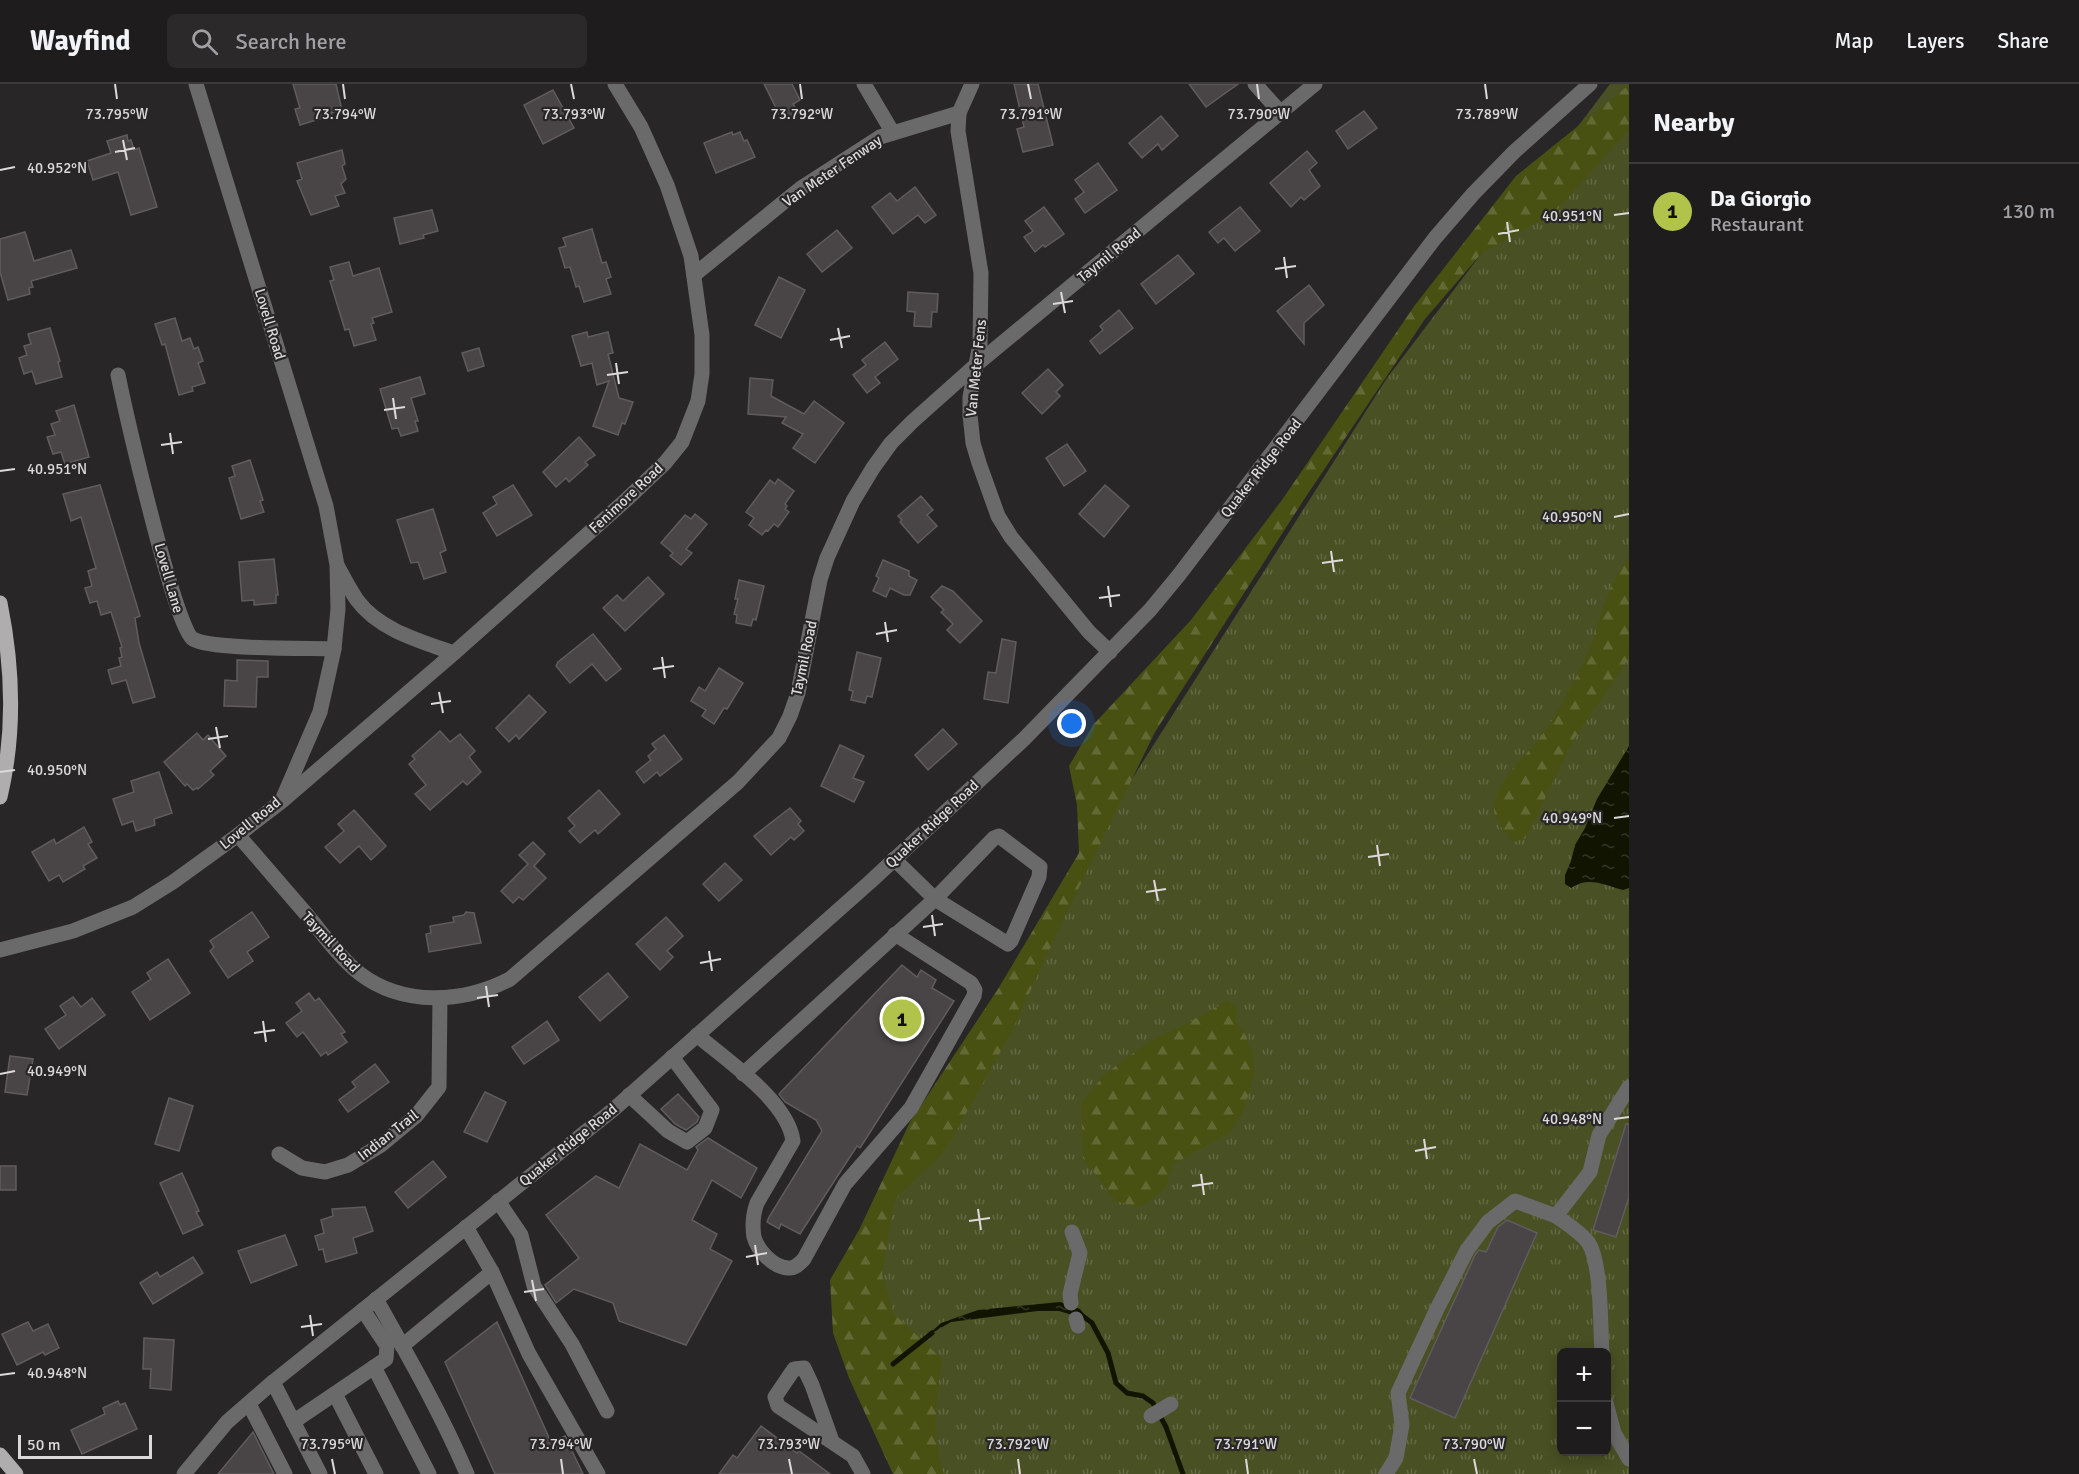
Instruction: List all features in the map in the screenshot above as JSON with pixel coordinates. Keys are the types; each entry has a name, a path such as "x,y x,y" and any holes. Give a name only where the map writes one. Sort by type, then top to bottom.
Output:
{"main road":[{"path":"0,603 9,662 11,723 0,797"},
{"path":"0,1455 16,1474"}],"street":[{"name":"Lovell Road","path":"0,950 74,931 133,907 173,882 238,835 282,801 320,712 334,649 338,609 337,565 326,506 196,84"},
{"name":"Fenimore Road","path":"282,801 454,653 626,500 665,463 682,442 698,401 702,374 702,335 691,256 667,185 641,127 615,84"},
{"path":"864,84 892,133"},
{"path":"959,113 972,84"},
{"path":"1255,84 1281,113"},
{"name":"Taymil Road","path":"238,835 350,965 360,974 381,986 392,991 422,997 455,998 492,988 510,979 729,790 779,738 798,693 819,580 830,550 853,501 891,443 977,364 1315,84"},
{"name":"Quaker Ridge Road","path":"184,1474 227,1422 273,1382 629,1095 894,860 1024,739 1150,610 1179,575 1435,238 1473,194 1590,84"},
{"name":"Van Meter Fenway","path":"694,275 801,188 880,137 959,113"},
{"name":"Van Meter Fens","path":"959,113 958,131 981,273 982,315 977,364 970,397 972,434 979,463 998,516 1011,537 1089,632 1110,652"},
{"name":"Lovell Lane","path":"118,375 157,537 182,624 190,638 202,643 223,645 334,649"},
{"name":"Lovell Road","path":"337,565 357,600 370,614 403,635 454,653"},
{"path":"743,1074 934,899 994,837 999,836 1040,867 1039,877 1008,944 934,899 894,860"},
{"path":"697,1035 772,1100 792,1131 793,1141 757,1203 753,1213 753,1224 755,1239 760,1249 771,1261 789,1269 796,1267 804,1259 846,1184 911,1108 974,996 975,990 971,983 895,934"},
{"name":"Indian Trail","path":"279,1154 302,1168 325,1172 348,1165 381,1145 416,1116 439,1087 440,998"},
{"path":"629,1095 668,1131 687,1142 705,1128 712,1110 672,1057"},
{"path":"1556,1216 1590,1172 1599,1135 1629,1087"},
{"path":"498,1201 521,1235 534,1286 572,1344 608,1411"},
{"path":"1386,1474 1396,1458 1402,1425 1398,1393 1467,1250 1488,1222 1515,1202 1556,1216 1578,1232 1589,1244 1597,1277 1602,1348"},
{"path":"466,1227 492,1272 529,1354 598,1474"},
{"path":"1071,1303 1070,1294 1080,1253 1072,1232"},
{"path":"402,1346 492,1272"},
{"path":"376,1299 430,1396 467,1474"},
{"path":"294,1422 386,1359 387,1346 363,1310"},
{"path":"374,1367 429,1474"},
{"path":"832,1441 804,1368 794,1369 775,1397 778,1406 853,1456 863,1474"},
{"path":"273,1382 320,1474"},
{"path":"335,1394 376,1474"},
{"path":"249,1404 285,1474"},
{"path":"1151,1416 1171,1404"},
{"path":"1611,1421 1614,1433 1629,1459"}],"green space":[{"path":"1610,84 1629,84 1629,1474 903,1474 837,1302 1130,782 1387,378"},
{"path":"1629,85 1629,130 1555,212 1481,254 1425,319 1303,501 1155,732 1010,1035 945,1151 894,1201 882,1275 894,1314 942,1359 936,1432 944,1474 893,1474 849,1378 833,1333 830,1280 859,1230 910,1122 998,989 1079,853 1077,805 1069,766 1093,725 1191,620 1282,500 1415,305 1516,176"},
{"path":"1629,560 1629,658 1572,742 1526,838 1514,842 1501,826 1494,812 1500,787 1511,770 1539,739 1561,705 1587,656 1614,581"},
{"path":"1227,1001 1237,1008 1236,1024 1243,1030 1253,1055 1255,1073 1243,1112 1230,1133 1173,1164 1165,1189 1140,1207 1115,1201 1083,1158 1081,1104 1105,1074 1151,1040"}],"water":[{"path":"1629,746 1629,888 1623,890 1590,882 1571,888 1565,884 1565,875 1575,845 1597,799"},
{"path":"1060,1302 1080,1309 1089,1320 1059,1311 1038,1311 951,1322 927,1336 941,1323 978,1310"}],"building":[{"path":"293,84 336,84 342,110 300,125 295,109 300,108"},
{"path":"764,84 792,84 800,100 793,104 798,112 782,120"},
{"path":"1014,84 1038,84 1053,145 1023,152 1017,129 1024,127"},
{"path":"1189,84 1238,84 1206,107"},
{"path":"553,90 574,128 543,144 524,105"},
{"path":"1364,111 1377,128 1348,149 1336,131"},
{"path":"1161,116 1178,136 1162,150 1158,144 1142,158 1129,143"},
{"path":"732,132 733,135 740,132 744,141 747,140 755,157 716,173 704,143"},
{"path":"127,135 134,150 139,148 157,207 131,215 118,172 93,180 87,161 111,153 107,141"},
{"path":"342,150 345,164 342,166 346,179 341,184 345,193 335,196 339,206 311,215 297,181 302,179 297,163"},
{"path":"1307,151 1317,163 1309,170 1320,186 1304,200 1301,197 1291,207 1270,183"},
{"path":"1098,163 1117,190 1085,213 1075,199 1084,192 1075,180"},
{"path":"915,187 936,215 925,223 918,215 893,234 872,207 890,193 897,201"},
{"path":"1044,207 1064,234 1035,252 1024,237 1033,231 1025,221"},
{"path":"1240,207 1260,231 1235,251 1224,238 1218,243 1209,232"},
{"path":"432,210 438,231 423,235 424,238 400,244 394,218"},
{"path":"592,229 602,263 606,262 611,277 606,279 611,294 584,302 579,286 576,287 570,267 565,268 559,248 566,246 563,238"},
{"path":"837,230 852,248 822,272 807,254"},
{"path":"25,232 34,261 71,250 77,268 31,281 33,287 29,288 30,294 8,300 0,272 0,239"},
{"path":"1178,255 1194,274 1156,304 1141,284"},
{"path":"349,262 353,276 379,268 392,312 372,318 374,323 371,324 376,340 354,346 349,329 345,330 330,281 334,280 330,267"},
{"path":"779,277 805,290 781,338 755,325"},
{"path":"1309,285 1324,305 1304,323 1304,344 1277,311"},
{"path":"908,292 938,294 937,312 932,312 931,327 914,326 915,312 907,311"},
{"path":"1119,310 1133,328 1100,354 1090,341 1103,330 1100,326"},
{"path":"175,318 182,341 190,338 194,349 198,347 203,361 198,363 205,383 192,387 193,391 179,395 165,344 162,345 155,324"},
{"path":"50,328 60,361 58,362 62,377 36,384 32,371 24,374 19,358 27,355 24,346 31,344 28,334"},
{"path":"587,332 588,337 608,332 613,353 608,354 619,398 633,402 625,424 622,423 618,435 593,426 609,381 597,385 592,363 581,366 572,336"},
{"path":"885,342 898,359 875,377 880,383 867,393 853,375 866,365 862,360"},
{"path":"479,348 484,366 468,371 462,353"},
{"path":"1048,369 1063,385 1056,392 1060,396 1042,414 1022,393"},
{"path":"420,377 425,394 411,398 418,421 415,421 418,431 401,436 398,428 392,429 380,389"},
{"path":"750,378 773,380 771,396 804,414 814,401 844,423 815,463 793,448 803,434 782,423 786,417 748,414"},
{"path":"74,405 89,457 65,464 61,452 53,454 47,437 55,435 51,424 60,421 56,411"},
{"path":"579,437 595,455 585,462 588,465 569,482 566,478 556,487 543,472"},
{"path":"1067,444 1086,471 1064,486 1046,458"},
{"path":"250,460 263,500 260,501 264,512 241,519 229,478 235,476 232,466"},
{"path":"778,479 794,491 785,504 787,506 785,509 789,512 778,527 774,524 762,535 749,525 754,518 746,512 770,480 775,484"},
{"path":"100,485 140,616 135,618 139,643 155,697 133,703 126,680 112,684 108,670 121,666 119,658 122,657 120,648 122,647 111,612 101,615 97,601 90,603 85,588 92,586 88,571 96,568 81,517 71,521 63,494"},
{"path":"513,485 532,515 497,536 483,513 497,504 493,497"},
{"path":"1105,485 1129,506 1104,537 1079,514"},
{"path":"921,496 933,510 927,515 937,526 918,543 900,522 902,520 898,516"},
{"path":"433,509 446,550 440,553 446,572 424,579 418,562 411,563 397,520"},
{"path":"695,514 707,524 686,549 692,553 681,565 670,556 673,553 661,543 685,515 691,519"},
{"path":"274,559 278,595 276,595 276,603 254,605 254,600 242,601 239,562"},
{"path":"883,560 909,571 909,576 917,580 910,595 904,595 890,588 886,597 873,591"},
{"path":"648,577 664,594 625,631 603,608 617,595 623,601"},
{"path":"739,580 764,586 756,620 753,619 751,626 736,623 737,615 734,614 738,599 735,599"},
{"path":"942,586 953,591 982,621 960,643 947,630 953,624 941,612 944,610 931,597"},
{"path":"593,634 621,669 606,681 592,664 570,683 556,666"},
{"path":"1002,639 1016,642 1008,703 984,699 988,672 996,673"},
{"path":"857,652 881,658 872,697 867,696 865,703 851,700 853,691 849,690"},
{"path":"237,660 268,661 268,677 257,677 256,707 224,706 225,680 237,681"},
{"path":"719,668 743,683 727,709 724,708 714,724 702,716 706,710 691,701 699,687 705,691"},
{"path":"529,695 546,712 519,739 516,735 509,742 496,728"},
{"path":"943,729 957,744 928,770 915,755"},
{"path":"440,731 450,742 460,734 475,751 469,757 481,772 467,785 463,781 430,810 415,794 426,785 409,764 415,759 412,756"},
{"path":"197,733 203,740 208,735 226,756 210,771 214,775 198,789 193,790 187,784 185,786 164,762"},
{"path":"664,735 682,759 660,776 657,772 644,783 636,772 651,760 648,756 656,749 652,744"},
{"path":"840,745 864,756 853,778 864,782 854,802 821,786"},
{"path":"159,772 172,813 154,819 155,825 136,831 133,821 122,825 113,799 134,792 131,781"},
{"path":"599,790 620,814 598,834 595,830 580,843 569,831 575,826 568,818"},
{"path":"790,808 801,821 798,824 804,831 794,840 791,837 771,855 754,836"},
{"path":"354,810 386,846 371,860 359,846 340,863 325,847 344,831 338,824"},
{"path":"84,827 92,842 88,844 97,858 83,866 85,869 63,882 59,875 49,881 32,852 54,839 56,844"},
{"path":"533,842 545,854 534,866 546,878 523,900 519,897 513,903 501,891 528,864 519,855"},
{"path":"725,863 742,880 719,901 703,884"},
{"path":"252,912 269,937 247,952 253,961 228,978 210,951 214,947 210,941"},
{"path":"466,912 474,913 481,943 429,952 426,934 431,933 430,926 454,922 453,917 464,915"},
{"path":"666,917 683,936 667,951 673,957 660,970 636,944"},
{"path":"168,959 190,993 150,1020 132,992 151,979 147,973"},
{"path":"902,965 917,977 921,970 936,980 932,988 954,1001 860,1148 857,1146 800,1234 781,1224 779,1229 767,1222 769,1217 822,1131 816,1120 785,1102 779,1094"},
{"path":"608,973 628,997 600,1021 579,997"},
{"path":"309,993 315,1001 319,998 345,1032 341,1034 347,1042 328,1055 326,1052 321,1056 303,1032 297,1037 286,1023 302,1011 296,1003"},
{"path":"73,997 81,1007 92,998 105,1015 59,1049 45,1029 66,1015 60,1006"},
{"path":"547,1021 559,1040 524,1064 512,1047"},
{"path":"10,1056 33,1059 27,1095 5,1092"},
{"path":"375,1064 389,1082 348,1112 339,1100 356,1087 352,1082"},
{"path":"485,1092 506,1102 487,1142 464,1132"},
{"path":"678,1094 699,1117 697,1122 686,1130 675,1124 661,1109"},
{"path":"169,1098 193,1106 179,1151 155,1144"},
{"path":"1626,1124 1629,1124 1629,1197 1616,1237 1593,1230"},
{"path":"708,1138 757,1168 741,1198 712,1180 692,1220 717,1234 710,1249 732,1261 686,1345 619,1321 613,1303 574,1289 556,1303 545,1285 579,1258 546,1215 596,1176 619,1188 640,1144 687,1170 698,1150 696,1147"},
{"path":"433,1161 446,1177 408,1208 395,1192"},
{"path":"0,1166 16,1166 16,1190 0,1190"},
{"path":"182,1173 203,1225 183,1234 160,1183"},
{"path":"365,1207 373,1231 353,1238 357,1253 326,1262 323,1249 319,1250 315,1236 324,1233 321,1220 333,1216 332,1209"},
{"path":"1507,1220 1537,1233 1455,1418 1410,1398 1475,1255 1479,1250 1486,1252 1498,1227"},
{"path":"285,1235 297,1265 251,1283 238,1251"},
{"path":"193,1257 203,1273 153,1304 140,1283 157,1272 160,1277"},
{"path":"28,1322 33,1331 48,1324 59,1348 45,1355 43,1352 17,1365 2,1334"},
{"path":"497,1322 551,1442 565,1436 583,1474 495,1474 445,1362"},
{"path":"144,1338 174,1340 171,1390 150,1388 151,1369 143,1369"},
{"path":"118,1401 120,1405 125,1403 137,1429 82,1454 71,1430 105,1414 103,1408"},
{"path":"761,1426 830,1474 719,1474 733,1455 737,1458"},
{"path":"253,1432 274,1474 218,1474"}],"waterway":[{"path":"1084,1317 1092,1323 1108,1353 1116,1383 1127,1393 1143,1396 1153,1403 1166,1427 1183,1474"},
{"path":"893,1364 932,1333"}],"place":[{"name":"Da Giorgio","path":"902,1019"}]}
